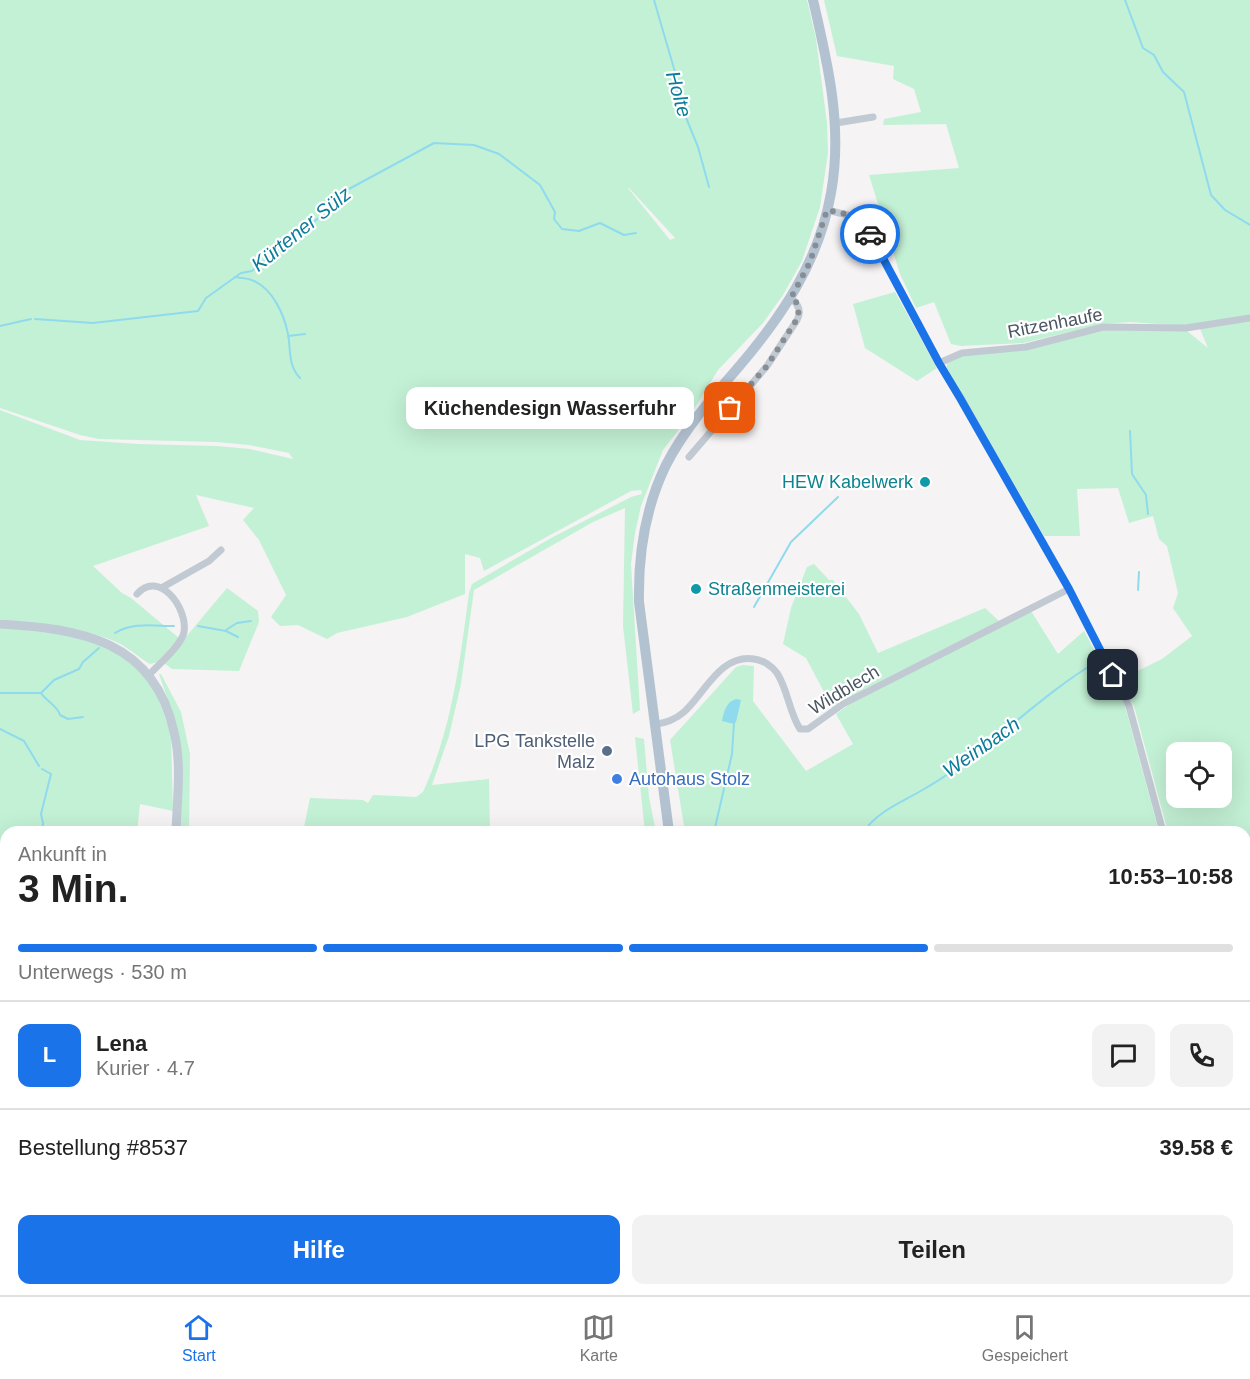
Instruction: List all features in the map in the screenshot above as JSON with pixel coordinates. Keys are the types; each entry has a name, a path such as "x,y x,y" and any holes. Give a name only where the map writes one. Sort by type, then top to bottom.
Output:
{"main road":[{"path":"668,826 654,725 639,583 641,548 650,507 666,464 703,409 767,332 791,298 810,262 827,210 836,152 836,123 830,75 813,0"},
{"path":"0,624 63,630 83,635 113,646 136,660 168,708 175,733 176,826"}],"street":[{"path":"836,123 873,117"},
{"path":"827,210 861,220 939,363 1069,589 1129,706 1161,826"},
{"path":"689,457 767,366 797,320 800,313 799,308 791,298"},
{"name":"Ritzenhaufe","path":"939,363 962,353 1026,347 1103,327 1186,328 1250,318"},
{"path":"137,594 142,588 150,585 163,587 209,561 222,550"},
{"path":"148,675 181,641 185,631 183,615 163,587"},
{"name":"Wildblech","path":"654,725 668,722 685,711 721,669 738,658 749,658 760,660 777,674 794,720 800,729 808,729 843,704 1069,589"}],"green space":[{"path":"0,0 807,0 816,39 827,123 828,153 820,207 802,261 783,295 763,323 718,370 691,414 663,450 641,506 631,564 640,710 633,714 623,626 625,508 593,522 474,590 461,684 449,736 432,785 489,779 490,826 304,826 310,798 363,800 368,803 373,795 416,797 423,792 441,744 454,694 472,584 553,537 631,497 642,494 641,490 631,491 484,571 480,558 465,554 465,594 407,617 337,633 327,639 298,625 280,626 271,617 286,595 259,540 243,520 254,508 196,495 209,526 93,566 122,593 179,638 158,662 150,664 123,646 100,636 58,626 0,619 0,410 80,440 250,449 293,459 289,453 249,445 99,439 80,435 0,408","holes":["628,188 629,188 675,238 670,240"]},
{"path":"824,0 1250,0 1250,826 1166,826 1134,706 1119,680 1162,659 1192,636 1173,608 1178,593 1167,546 1159,539 1153,516 1129,523 1118,488 1077,489 1080,536 1044,536 947,368 947,362 963,356 1026,348 1103,330 1187,331 1208,348 1198,324 1185,326 1130,322 1103,324 1023,343 961,346 951,344 934,302 916,308 900,274 869,175 959,168 946,124 883,125 884,119 921,112 914,89 893,79 894,66 837,56"},
{"path":"895,292 937,368 917,381 865,348 853,304"},
{"path":"814,564 829,580 833,580 859,614 878,653 985,608 999,621 859,692 833,709 806,658 783,644 791,608 807,567"},
{"path":"227,588 258,611 259,622 239,671 172,669 164,663"},
{"path":"1031,611 1058,654 1084,631 1125,706 1157,826 684,826 670,740 736,667 754,666 753,701 806,771 853,744 836,714 850,704"},
{"path":"0,627 81,637 123,654 153,686 171,732 173,811 140,804 138,826 0,826"},
{"path":"159,674 181,712 190,754 189,826 180,826 171,709"},
{"path":"635,737 644,739 649,797 655,826 644,826"}],"water":[{"path":"736,699 741,700 736,722 734,724 722,721 728,705"}],"waterway":[{"name":"Holte","path":"654,0 675,72 678,98 698,147 709,187"},
{"path":"1125,0 1143,48 1154,55 1163,72 1184,92 1211,195 1225,210 1250,225"},
{"name":"Kürtener Sülz","path":"35,319 93,323 198,311 206,298 241,273 252,271 326,212 336,196 434,143 474,145 499,154 540,185 555,212 554,219 562,229 579,231 600,223 624,235 636,233"},
{"path":"235,277 250,279 261,285 277,303 288,334 293,368 300,378"},
{"name":"Kürtener Sülz","path":"0,326 31,319"},
{"path":"288,336 305,334"},
{"name":"Weinbach","path":"1130,431 1132,474 1146,495 1148,514"},
{"path":"754,607 791,542 838,497"},
{"name":"Weinbach","path":"1138,590 1139,572"},
{"path":"226,630 237,623 251,621"},
{"path":"115,633 136,626 174,626"},
{"path":"198,626 226,631 238,637"},
{"path":"41,693 54,680 79,669 83,662 99,648"},
{"name":"Weinbach","path":"1110,654 1123,650"},
{"name":"Weinbach","path":"868,826 896,804 943,778 966,762 1053,692 1098,661"},
{"path":"0,693 41,693 60,715 68,719 83,717"},
{"path":"715,826 732,754 734,722"},
{"path":"0,729 24,741 39,766"},
{"path":"42,769 51,774 41,814 43,826"}],"way so far":[{"path":"730,408 767,366 799,316 797,303 791,298 810,262 827,210 856,217 861,220 870,234"}],"place":[{"name":"Küchendesign Wasserfuhr","path":"730,408"},
{"name":"HEW Kabelwerk","path":"925,482"},
{"name":"Straßenmeisterei","path":"696,589"},
{"name":"LPG Tankstelle Malz","path":"607,751"},
{"name":"Autohaus Stolz","path":"617,779"}],"route":[{"path":"870,234 939,363 1069,589 1113,675"}]}
